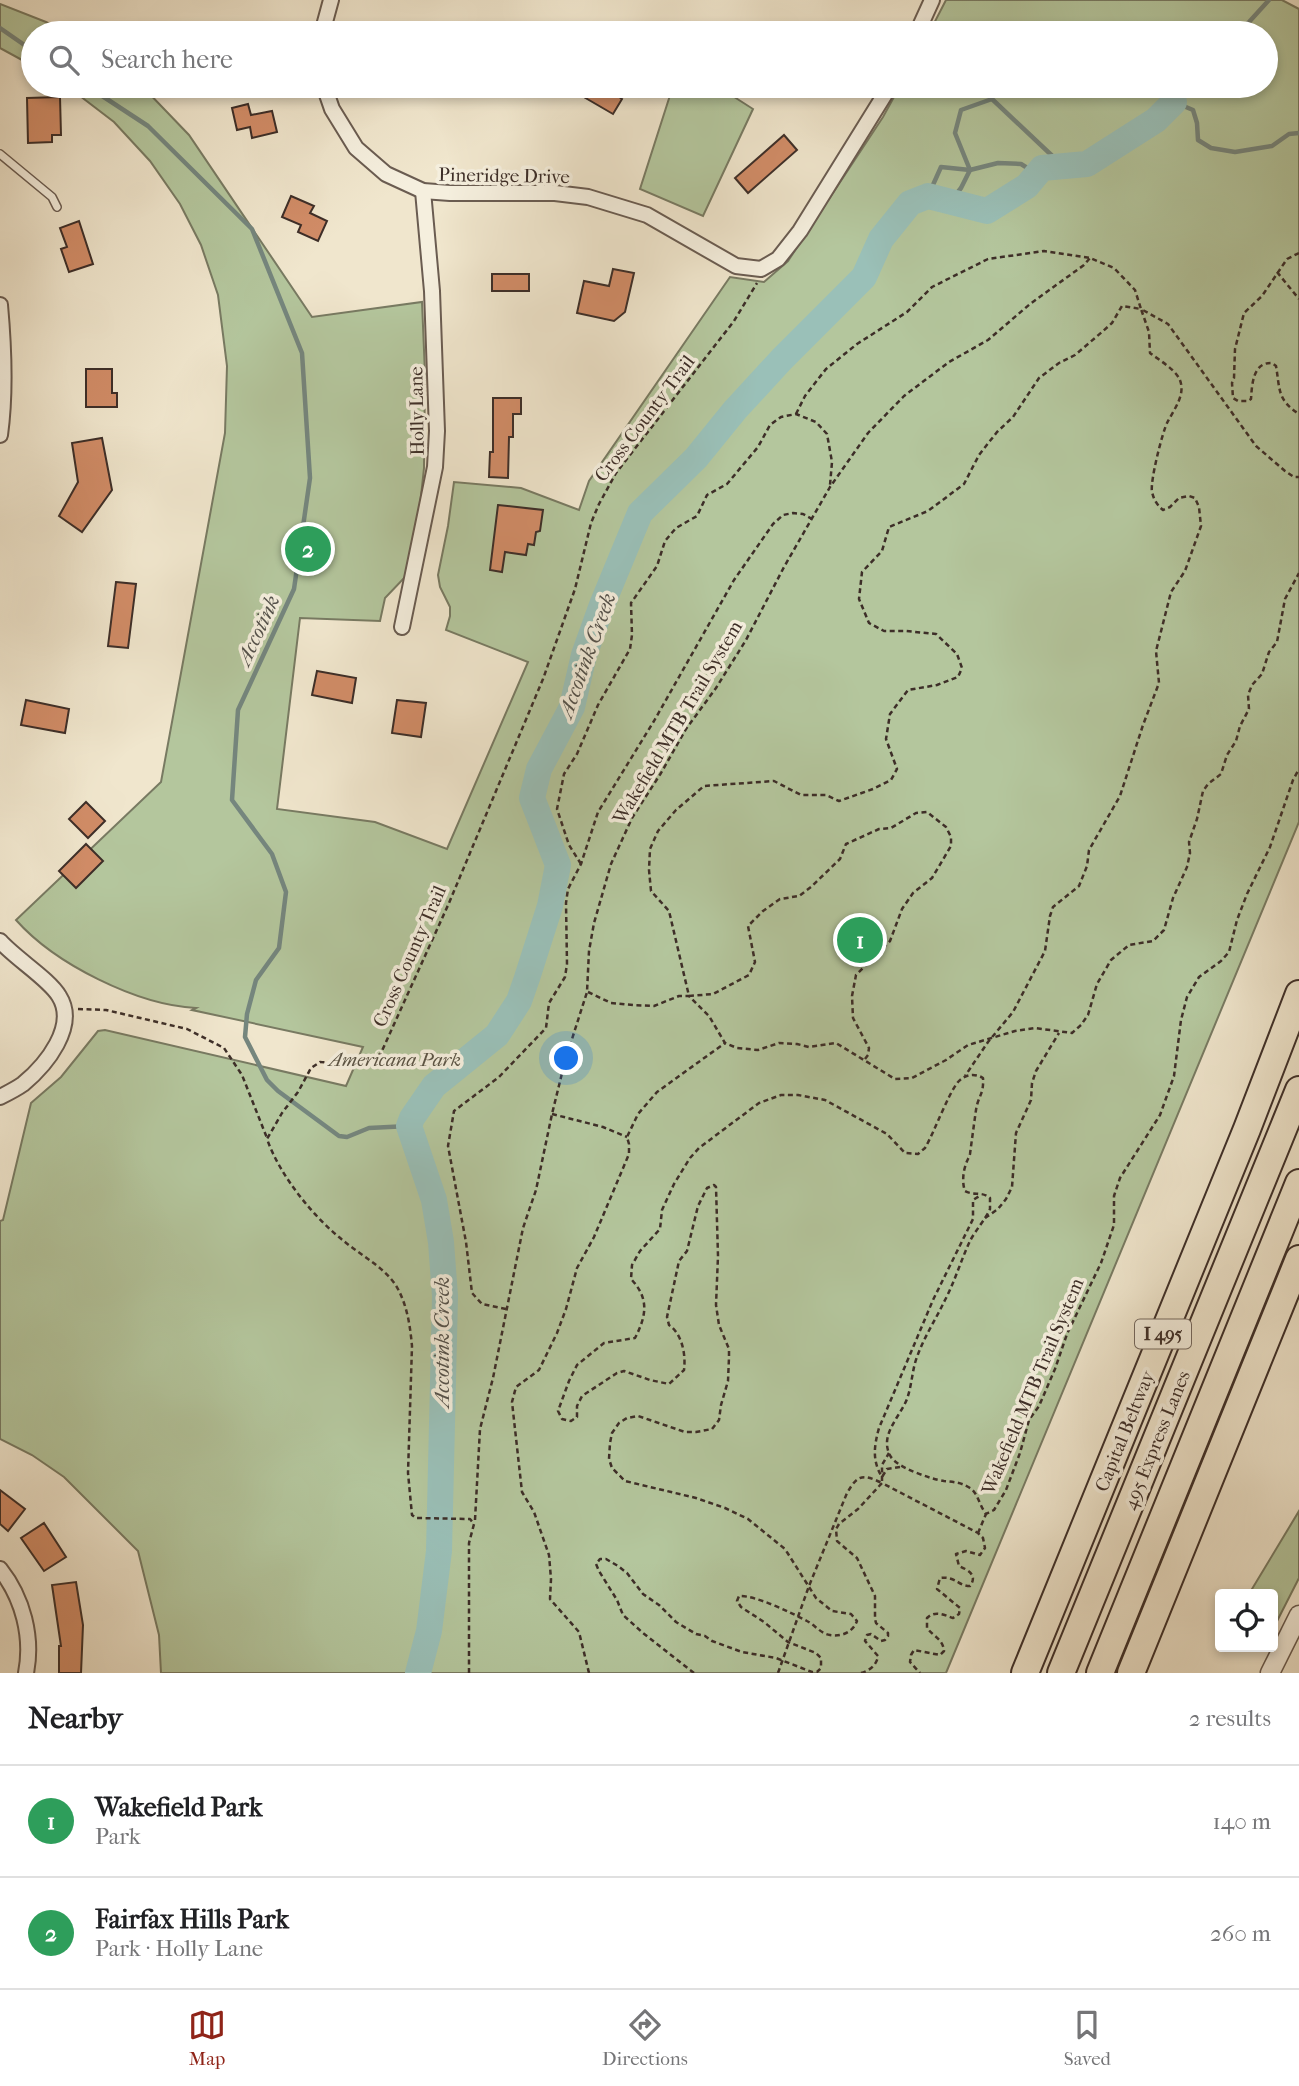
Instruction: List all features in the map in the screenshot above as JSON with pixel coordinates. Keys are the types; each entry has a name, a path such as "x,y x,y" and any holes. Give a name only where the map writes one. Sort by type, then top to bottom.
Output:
{"highway":[{"name":"Capital Beltway","path":"1025,1673 1247,1129 1299,994"},
{"name":"495 Express Lanes","path":"1061,1673 1299,1090"},
{"name":"495 Express Lanes","path":"1100,1673 1299,1182"},
{"path":"1131,1673 1299,1259"}],"street":[{"path":"325,21 331,0"},
{"path":"922,21 932,0"},
{"name":"Pineridge Drive","path":"328,98 356,148 386,174 423,191 555,193 588,197 647,215 736,266 761,269"},
{"path":"761,269 778,260 800,230 883,98"},
{"name":"Holly Lane","path":"402,627 435,467 437,443 432,291 423,191"},
{"path":"0,306 4,381 0,435"},
{"path":"0,941 12,955 53,988 65,1009 61,1033 51,1053 21,1085 0,1097"},
{"path":"0,1569 18,1597 25,1619 28,1641 26,1673"},
{"path":"1270,1673 1299,1615"}],"lane":[{"path":"0,154 52,197 57,207"}],"path":[{"path":"581,864 569,845 557,809 564,774 578,754 598,705 630,649 631,603 657,566 665,541 676,528 697,516 707,495 727,484 758,447 770,425 781,417 796,414 805,396 826,369 857,344 907,312 932,287 988,259 1044,251 1090,258 1114,268 1135,290 1149,332 1150,353 1174,372 1180,379 1182,390 1177,407 1166,425 1151,490 1156,503 1163,510 1179,498 1195,498 1201,526 1185,571 1171,592 1156,652 1159,683 1120,796 1088,850 1087,866 1079,886 1053,907 1045,951 1013,1012 959,1082 925,1148 918,1154 905,1153 887,1134 825,1100 798,1094 781,1094 759,1103 699,1148 674,1184 662,1210 660,1229 640,1251 632,1265 631,1279 641,1289 645,1300 643,1323 635,1338 604,1343 577,1365 561,1401 558,1412 562,1419 570,1421 576,1417 582,1396 617,1373 624,1371 669,1384 684,1370 685,1352 667,1317 679,1261 687,1251 698,1206 707,1188 714,1185 718,1256 716,1304 719,1325 729,1349 728,1381 719,1420 712,1429 685,1432 638,1416 627,1418 619,1423 612,1433 609,1459 612,1468 625,1481 696,1498 748,1520 785,1549 816,1598 832,1611 851,1614 857,1621 856,1626 849,1632 829,1635 798,1616 753,1597 739,1596 737,1601 741,1607 788,1642 816,1653 821,1658 821,1668 812,1672 765,1655 742,1652 685,1629 643,1594 627,1573 612,1562 600,1559 597,1564 599,1571 623,1615 694,1673"},
{"path":"1299,253 1287,259 1262,296 1244,313 1232,383 1233,398 1248,401 1251,398 1252,378 1263,365 1272,363 1276,366 1277,386 1283,401 1299,414"},
{"name":"Wakefield MTB Trail System","path":"474,1524 480,1429 494,1378 523,1227 536,1190 565,1061 587,992 589,951 594,923 611,864 632,818 686,729 746,640 830,487 868,433 904,396 949,362 988,340 1090,258"},
{"name":"Cross County Trail","path":"267,1139 314,1064 360,1064 381,1053 449,903 542,679 575,589 588,533 599,503 627,457 734,321 757,283 761,269"},
{"path":"1277,272 1299,299"},
{"name":"Wakefield MTB Trail System","path":"725,1043 709,1016 689,996 669,911 651,891 650,849 658,831 676,810 704,786 774,780 801,795 826,795 839,801 891,780 897,769 886,738 890,713 908,690 937,685 958,677 962,668 957,654 936,634 884,631 869,623 859,599 862,572 882,551 889,527 928,511 964,484 979,455 1013,417 1039,378 1075,355 1102,332 1112,323 1122,306 1141,309"},
{"path":"1141,309 1168,324 1256,446 1285,471 1299,477"},
{"name":"Wakefield MTB Trail System","path":"796,414 816,422 827,434 832,462 830,487"},
{"name":"Wakefield MTB Trail System","path":"506,1309 482,1304 472,1293 466,1242 448,1146 454,1111 499,1077 546,1028 550,1003 565,976 567,964 568,890 581,864 598,812 654,721 734,580 773,524 783,515 793,513 812,519"},
{"path":"589,1673 579,1632 550,1599 549,1555 534,1512 522,1492 512,1402 516,1387 539,1370 557,1333 578,1268 629,1154 627,1137 638,1114 657,1092 725,1043 737,1048 758,1050 779,1043 809,1047 836,1043 895,1079 912,1078 968,1045 993,1037 1035,1028 1072,1033 1088,1015 1097,984 1111,960 1129,945 1153,941 1164,930 1172,898 1187,867 1189,842 1203,791 1221,774 1227,755 1236,741 1249,709 1248,695 1252,685 1262,674 1269,652 1277,642 1285,599 1299,573"},
{"name":"Wakefield MTB Trail System","path":"920,1673 910,1662 914,1650 940,1655 944,1651 938,1637 927,1628 927,1618 930,1614 937,1613 953,1618 959,1614 960,1608 940,1593 937,1583 940,1578 950,1577 965,1586 971,1586 973,1576 959,1566 956,1554 966,1551 980,1555 984,1552 985,1543 978,1533 986,1514 994,1510 1006,1490 1029,1420 1039,1406 1067,1335 1101,1263 1114,1224 1114,1196 1120,1178 1160,1115 1174,1076 1181,1020 1187,997 1199,976 1221,961 1229,951 1242,907 1270,848 1299,769"},
{"path":"587,992 611,1003 633,1006 654,1006 679,996 713,995 719,989 749,975 755,962 748,926 764,911 780,899 799,896 811,887 840,859 846,844 878,829 891,828 916,813 927,812 946,827 951,837 951,846 932,878 913,893 902,909 890,941 856,975 852,996 853,1018 869,1048 864,1059"},
{"path":"65,1009 106,1010 187,1029 224,1048 242,1075 274,1157 329,1228 376,1264 394,1283 404,1300 412,1346 408,1437 412,1515 415,1518 464,1518 472,1520 474,1524 469,1543 469,1673"},
{"path":"982,1221 998,1209 1012,1187 1016,1133 1031,1100 1036,1071 1059,1033"},
{"path":"834,1529 858,1509 882,1483 882,1465 889,1453 888,1441 892,1423 907,1399 915,1361 971,1240 990,1209 990,1198 979,1193 970,1194 963,1187 976,1108 984,1091 983,1078 977,1074 964,1077"},
{"path":"552,1114 603,1127 627,1137"},
{"path":"882,1477 877,1469 874,1449 879,1428 933,1300 973,1219 973,1200 984,1194"},
{"name":"Wakefield MTB Trail System","path":"889,1453 893,1460 903,1467 973,1489 979,1506 986,1514"},
{"path":"882,1477 887,1469 903,1467"},
{"path":"778,1673 809,1586 853,1483 863,1476 870,1477 978,1533"},
{"path":"834,1529 837,1541 856,1558 875,1596 874,1619 888,1633 885,1640 881,1641 871,1634 867,1635 864,1641 878,1656 875,1665 861,1673"}],"green space":[{"name":"Americana Park","path":"946,0 1282,0 1299,9 1299,822 946,1673 161,1673 159,1635 138,1551 64,1477 32,1455 0,1439 0,1221 3,1220 31,1103 61,1077 98,1031 105,1030 346,1086 363,1047 192,1010 196,1008 148,999 123,990 52,952 16,920 161,782 225,433 227,366 218,295 201,245 180,204 150,161 114,122 83,98 154,98 189,135 312,317 422,302 425,374 424,468 418,524 407,575 385,598 380,621 300,618 277,809 375,822 447,849 528,662 446,630 450,607 440,587 438,575 454,482 521,488 579,510 589,481 730,277 764,282 788,261 893,98 1278,98 1278,21 935,21"},
{"path":"0,4 43,21 21,21 21,59 0,48"},
{"path":"669,98 736,98 753,109 703,216 640,189"},
{"path":"1299,1511 1299,1578 1278,1619 1278,1589 1252,1589"}],"building":[{"path":"27,98 60,98 61,135 52,135 52,142 28,143"},
{"path":"586,98 621,98 613,114"},
{"path":"248,104 251,115 272,111 277,132 252,138 250,127 237,130 232,108"},
{"path":"784,135 797,150 748,193 735,178"},
{"path":"291,196 314,206 310,213 327,221 318,241 298,232 301,225 282,217"},
{"path":"79,221 93,264 69,272 61,249 67,247 60,228"},
{"path":"613,269 634,273 625,312 614,321 577,313 584,281 609,286"},
{"path":"492,274 529,274 529,291 492,291"},
{"path":"86,369 112,369 112,393 117,393 117,407 86,407"},
{"path":"493,398 521,398 521,414 513,414 513,437 509,437 508,478 489,477 490,452 493,452"},
{"path":"102,438 112,490 82,532 59,516 78,482 72,443"},
{"path":"498,505 543,510 540,531 536,532 534,545 528,544 526,555 505,552 502,572 490,570"},
{"path":"116,582 136,584 128,648 108,646"},
{"path":"317,671 356,678 352,703 312,695"},
{"path":"26,700 69,709 65,733 21,725"},
{"path":"397,700 426,703 421,737 392,733"},
{"path":"86,802 105,821 88,838 69,819"},
{"path":"86,844 103,861 76,888 59,871"},
{"path":"0,1490 25,1509 8,1531 0,1524"},
{"path":"44,1523 66,1557 44,1571 21,1538"},
{"path":"76,1582 83,1625 81,1673 59,1673 61,1646 52,1585"}],"waterway":[{"name":"Accotink Creek","path":"1250,21 1269,0"},
{"name":"Accotink","path":"0,28 21,43"},
{"name":"Accotink","path":"105,98 148,126 252,229 302,353 310,478 294,589 238,710 232,800 272,854 286,892 279,948 256,980 247,1014 245,1037 267,1080 339,1136 347,1137 369,1128 409,1126"},
{"path":"1178,98 1174,102 1193,110 1198,140 1211,148 1235,152 1272,146 1289,134 1299,133"},
{"name":"Accotink Creek","path":"950,202 970,170 955,133 961,110 992,99 1063,166"},
{"name":"Accotink Creek","path":"418,1673 429,1631 439,1551 445,1296 441,1242 434,1200 409,1126 434,1086 497,1035 519,1001 550,906 558,865 532,798 539,769 572,707 584,655 640,513 696,458 782,359 864,277 881,239 910,203 928,196 987,211 1027,186 1042,168 1087,164 1156,120 1174,102"},
{"name":"Accotink Creek","path":"928,196 941,167 970,170 998,163 1021,164 1037,174"}],"place":[{"name":"Fairfax Hills Park","path":"308,549"},
{"name":"Wakefield Park","path":"860,940"}]}
